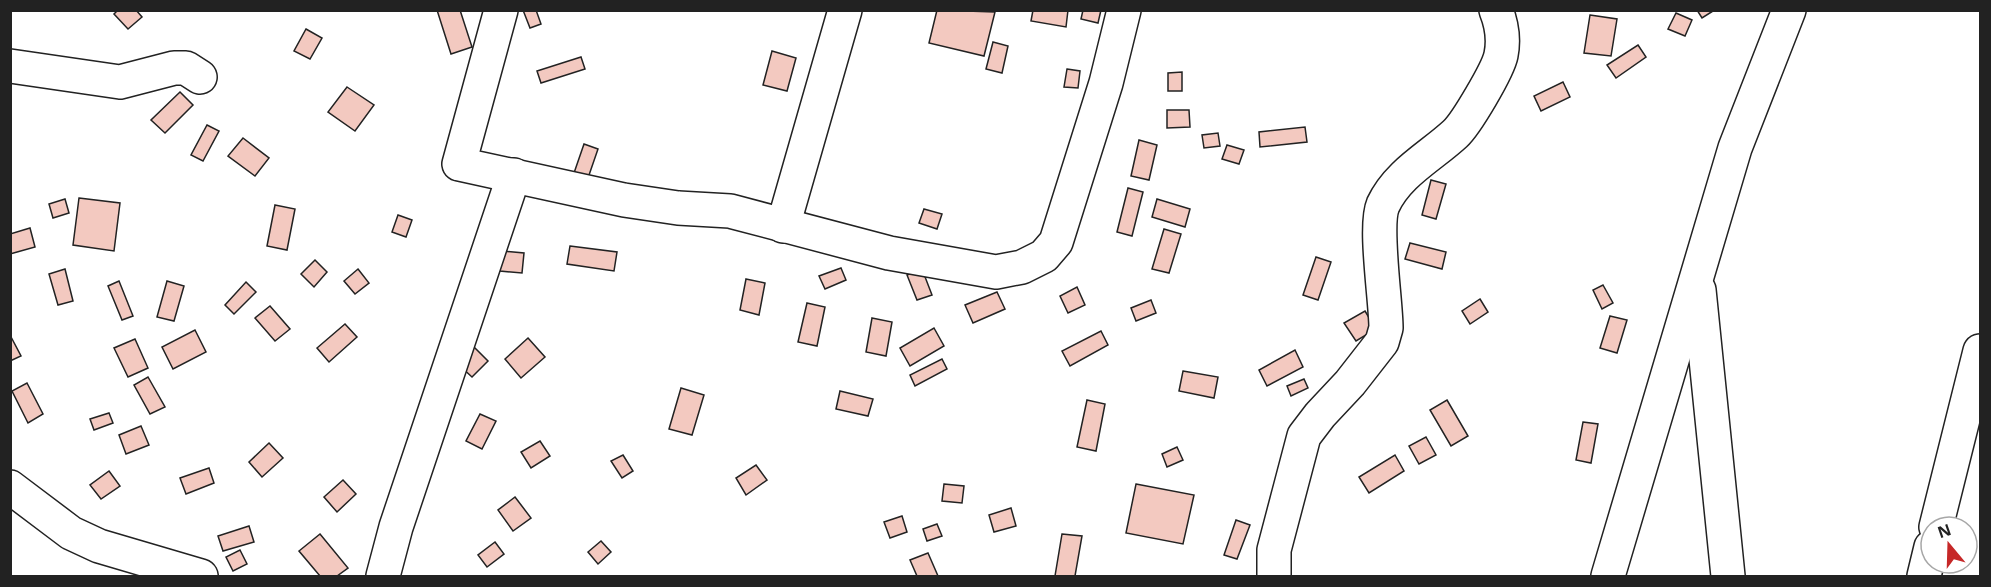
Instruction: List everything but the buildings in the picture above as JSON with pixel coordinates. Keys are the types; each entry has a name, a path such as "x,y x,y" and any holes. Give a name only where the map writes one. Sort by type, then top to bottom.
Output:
{"street":[{"path":"501,10 459,164 624,200 678,208 730,212 889,253 996,272 1022,267 1044,256 1056,242 1106,83 1124,10"},
{"path":"783,226 845,10"},
{"path":"1274,576 1274,550 1304,436 1382,342 1386,328 1380,230 1382,206 1400,180 1456,133 1475,106 1500,58 1503,38 1496,10"},
{"path":"1608,576 1735,148 1789,10"},
{"path":"10,66 120,82 174,68 186,68 200,76"},
{"path":"383,576 396,527 513,175"},
{"path":"1698,273 1728,576"},
{"path":"1939,515 1980,355"},
{"path":"14,496 71,534 192,575 201,576"}]}
